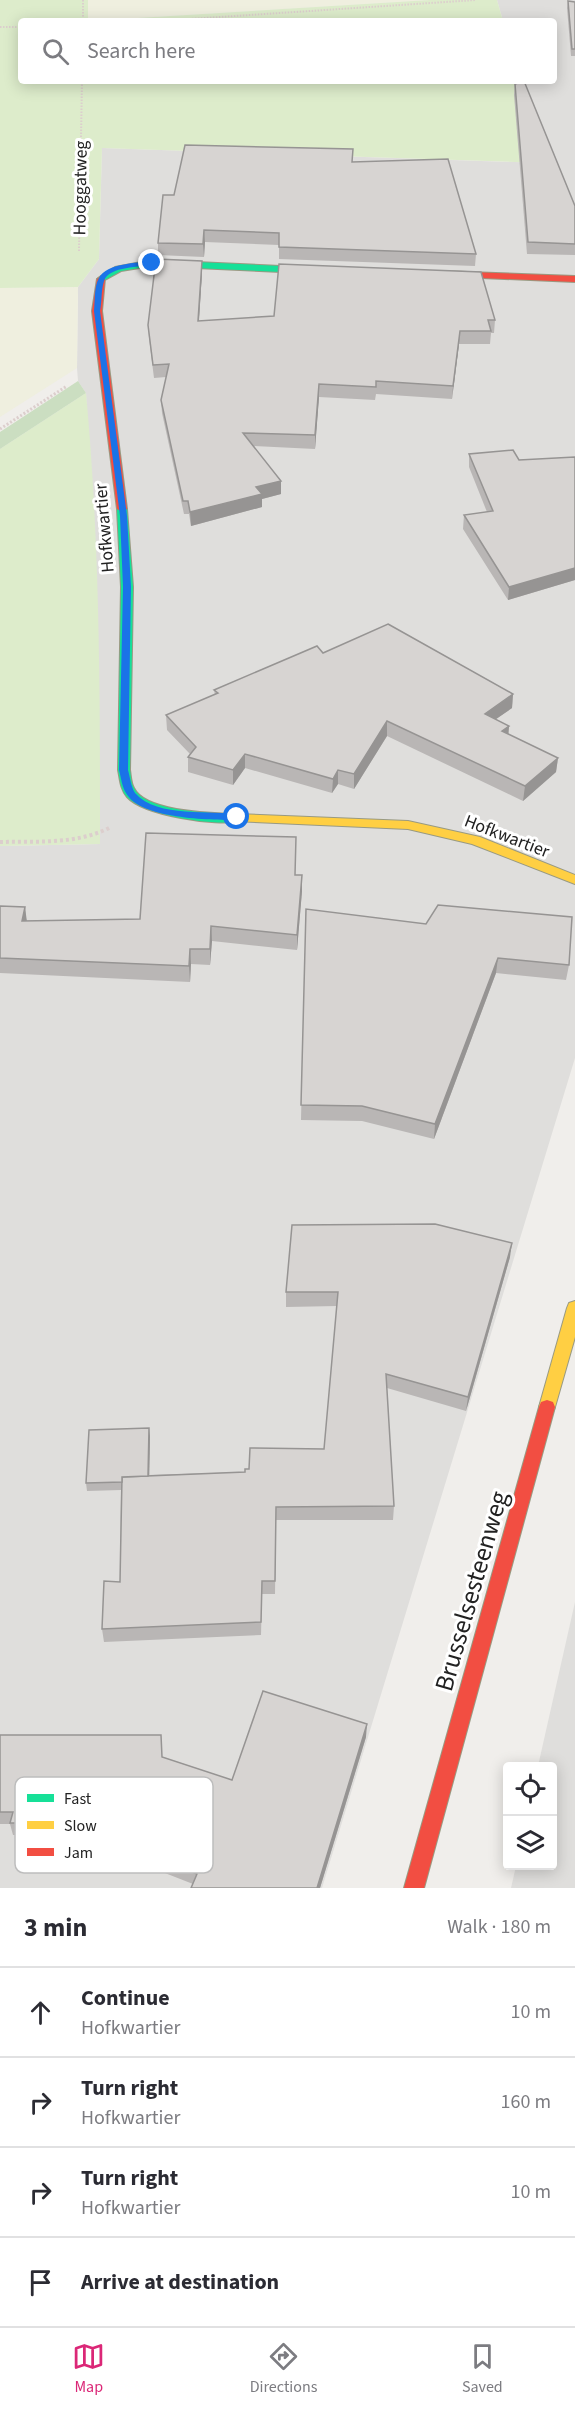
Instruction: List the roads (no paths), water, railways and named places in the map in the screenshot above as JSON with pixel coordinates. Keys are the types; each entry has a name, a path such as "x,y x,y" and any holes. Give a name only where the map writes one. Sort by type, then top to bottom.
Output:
{"street":[{"name":"Hofkwartier","path":"343,271 152,263 127,266 107,273 101,279 97,311 123,516 127,587 124,770 130,793 144,804 188,816 408,825 475,840 575,880"},
{"path":"424,274 575,279"},
{"name":"Brusselsesteenweg","path":"414,1888 575,1308"}]}
